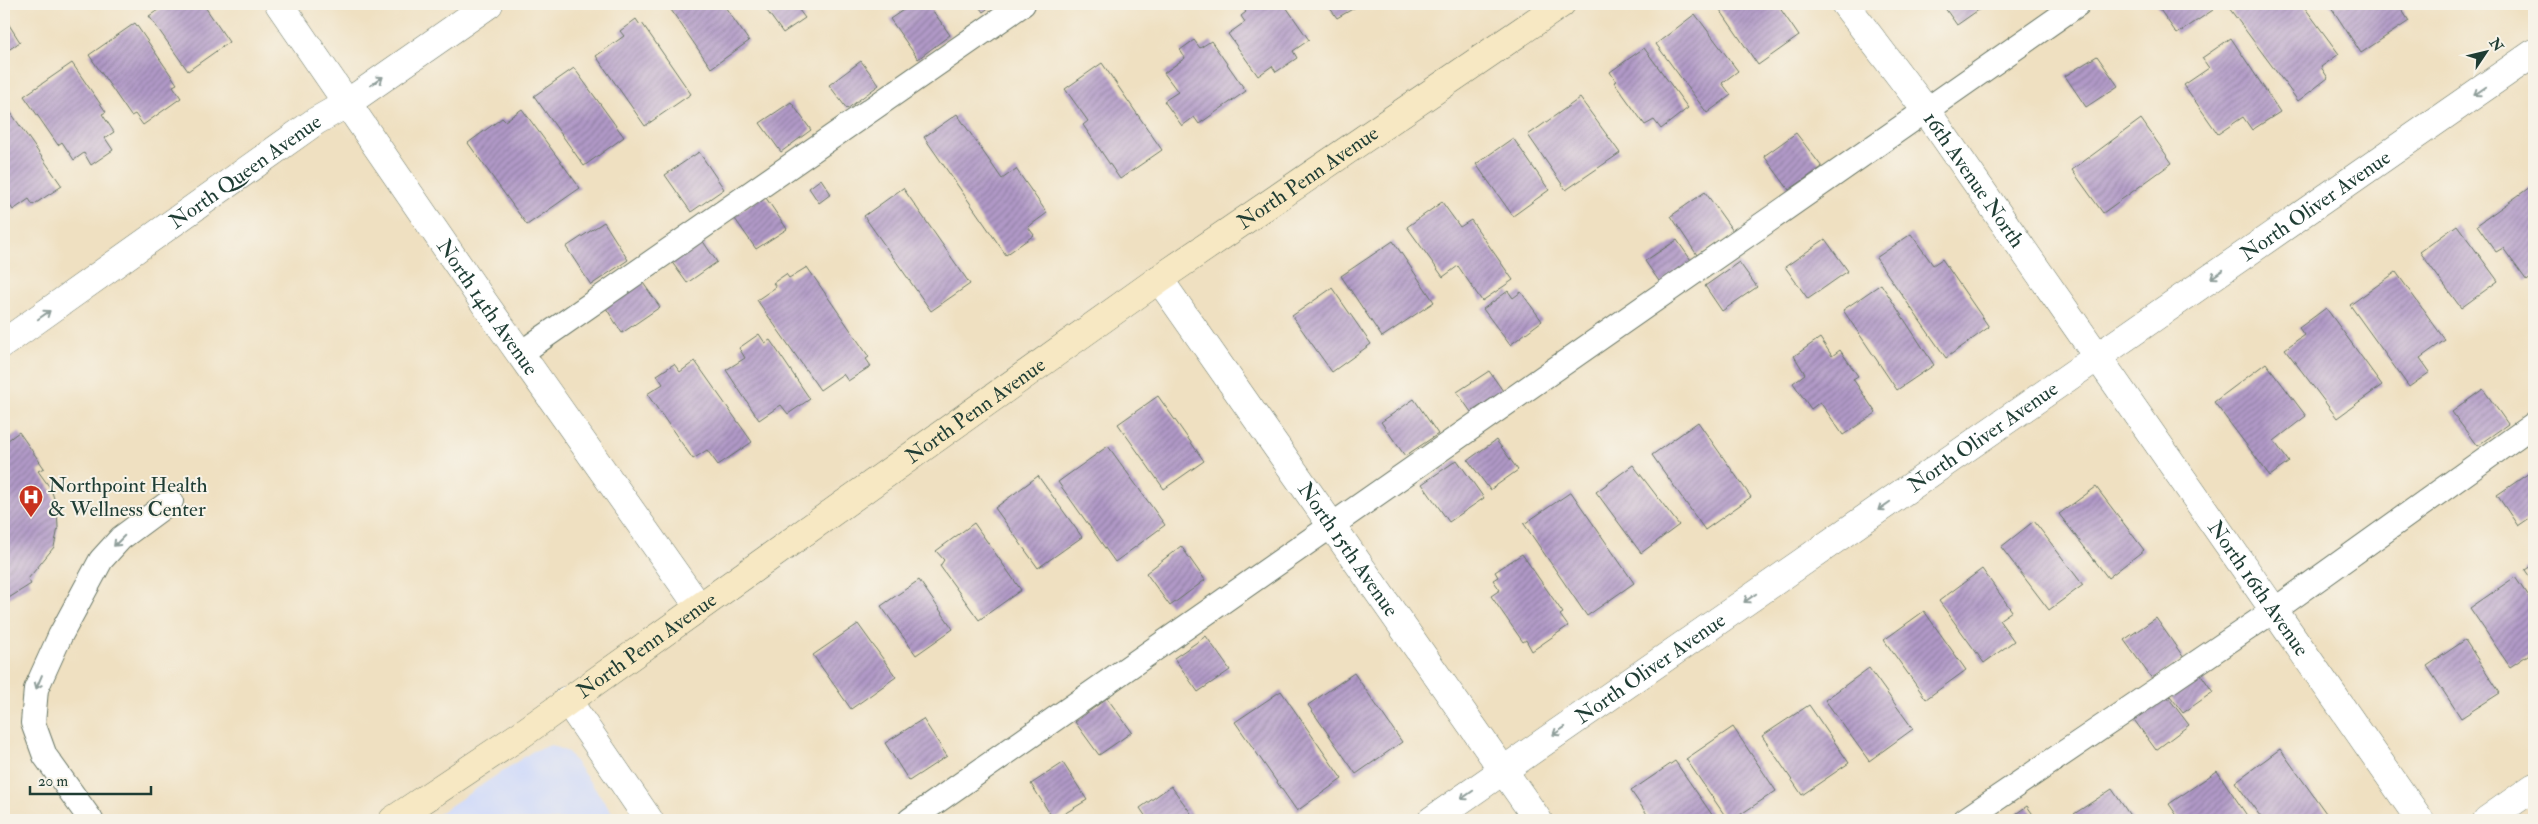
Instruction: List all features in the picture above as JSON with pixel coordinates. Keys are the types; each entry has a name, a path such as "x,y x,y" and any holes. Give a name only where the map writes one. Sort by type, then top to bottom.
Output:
{"main road":[{"name":"North Penn Avenue","path":"393,820 522,734 567,700 1159,279 1561,4"}],"street":[{"name":"North 14th Avenue","path":"279,4 346,104 699,607"},
{"name":"North Queen Avenue","path":"4,343 316,121 346,104 489,4"},
{"name":"16th Avenue North","path":"1845,4 1924,109 2096,358"},
{"name":"North Oliver Avenue","path":"1432,820 2534,53"},
{"name":"North 15th Avenue","path":"1159,279 1538,820"},
{"name":"North 16th Avenue","path":"2096,358 2420,820"},
{"path":"567,700 649,820"},
{"path":"2486,820 2534,787"}],"lane":[{"path":"521,353 1023,4"},
{"path":"910,820 1332,526 1924,109 2078,4"},
{"path":"1965,820 2273,611 2534,424"},
{"path":"91,820 46,756 33,723 36,689 60,636 101,560 121,538 171,501"}],"shaded area":[{"path":"551,745 568,752 618,820 429,820 533,751"}],"building":[{"path":"167,4 203,4 229,42 188,71 149,16"},
{"path":"667,4 723,4 749,41 711,68"},
{"path":"762,4 809,4 799,10 805,18 783,33"},
{"path":"912,4 928,4 950,35 918,59 890,19"},
{"path":"977,4 994,4 983,12"},
{"path":"1240,4 1284,4 1309,40 1293,51 1297,58 1276,72 1272,66 1258,76 1228,34 1245,22 1241,16 1246,12"},
{"path":"1327,4 1361,4 1337,18"},
{"path":"1716,4 1777,4 1799,36 1758,65"},
{"path":"1942,4 1987,4 1957,25"},
{"path":"2156,4 2209,4 2213,10 2177,34"},
{"path":"2226,4 2302,4 2339,54 2321,67 2328,78 2298,101"},
{"path":"2329,4 2398,4 2409,21 2361,53"},
{"path":"1695,14 1738,71 1722,83 1731,95 1707,113 1656,44"},
{"path":"4,17 20,42 4,53"},
{"path":"636,19 640,25 642,23 691,94 645,126 596,56 624,36 620,31"},
{"path":"135,23 177,84 173,86 181,98 143,125 135,114 131,116 89,55"},
{"path":"2231,38 2280,112 2252,130 2243,117 2218,134 2184,85 2209,68 2202,58"},
{"path":"1194,40 1200,48 1211,41 1246,91 1199,124 1194,117 1182,126 1164,101 1178,92 1164,73 1185,58 1180,50"},
{"path":"1644,48 1688,108 1661,129 1654,120 1645,125 1614,82 1616,81 1610,72"},
{"path":"2097,56 2118,86 2086,107 2065,76"},
{"path":"861,61 879,85 847,109 829,85"},
{"path":"72,63 106,112 102,114 114,132 105,138 113,150 91,165 84,153 74,160 62,142 58,145 24,96"},
{"path":"1102,63 1162,150 1120,179 1083,125 1088,121 1065,89"},
{"path":"574,68 624,137 584,166 534,96"},
{"path":"1580,98 1620,153 1566,190 1528,135"},
{"path":"791,102 811,130 781,152 760,123"},
{"path":"522,109 580,188 527,225 468,143 502,118 505,121"},
{"path":"9,110 62,186 33,205 29,199 13,210 4,197 4,114"},
{"path":"957,114 1002,179 1016,169 1047,213 1028,227 1034,235 1006,255 924,137"},
{"path":"2141,119 2172,163 2103,213 2072,170"},
{"path":"1796,133 1822,167 1789,190 1764,156"},
{"path":"1513,138 1549,190 1513,216 1476,164"},
{"path":"699,152 724,189 691,212 665,175"},
{"path":"821,179 831,194 819,203 809,188"},
{"path":"2530,187 2534,193 2534,275 2527,281 2503,248 2496,252 2477,225"},
{"path":"903,188 970,284 931,311 864,216"},
{"path":"1705,192 1733,231 1697,255 1671,216"},
{"path":"764,195 787,229 756,249 733,216"},
{"path":"1442,202 1460,227 1471,220 1513,280 1482,301 1458,266 1443,277 1407,227"},
{"path":"604,222 628,260 591,285 566,247"},
{"path":"2457,225 2498,281 2461,308 2420,252"},
{"path":"1911,234 1933,265 1942,259 1989,327 1946,358 1876,258"},
{"path":"1825,239 1848,271 1808,299 1785,267"},
{"path":"702,240 717,262 687,283 671,261"},
{"path":"1677,240 1693,263 1661,284 1645,261"},
{"path":"1393,241 1434,302 1382,337 1341,276"},
{"path":"1739,262 1757,287 1722,311 1705,286"},
{"path":"807,267 869,357 866,359 871,366 848,381 843,374 820,390 757,300 776,287 773,283 786,274 789,278"},
{"path":"2396,272 2445,340 2420,358 2430,372 2409,387 2350,305"},
{"path":"641,280 660,307 622,333 604,305"},
{"path":"1881,284 1934,365 1897,390 1843,310"},
{"path":"1332,288 1371,344 1332,372 1292,316"},
{"path":"1508,291 1513,298 1521,292 1542,321 1510,345 1483,309"},
{"path":"2326,308 2382,385 2337,418 2285,349 2304,335 2299,328"},
{"path":"759,334 765,343 770,340 810,399 788,414 781,405 759,420 726,370 745,358 739,348"},
{"path":"1820,338 1832,356 1840,350 1858,376 1853,379 1876,413 1843,435 1820,402 1811,409 1793,383 1805,374 1794,356"},
{"path":"695,361 752,442 718,465 707,450 693,459 647,394 663,384 657,375 674,364 680,372"},
{"path":"2266,363 2306,416 2274,441 2289,462 2270,476 2214,402"},
{"path":"1489,371 1503,391 1471,412 1457,392"},
{"path":"2483,389 2508,424 2477,446 2452,412"},
{"path":"1158,396 1204,461 1164,489 1118,424"},
{"path":"1414,399 1438,434 1405,456 1381,422"},
{"path":"1698,422 1751,497 1705,530 1652,455"},
{"name":"Northpoint Health & Wellness Center","path":"19,432 44,468 38,471 51,489 57,508 58,528 54,547 28,579 31,584 4,601 4,455 7,453 4,443"},
{"path":"1496,440 1518,470 1490,490 1468,460"},
{"path":"1108,446 1165,525 1115,562 1058,482"},
{"path":"1457,460 1484,498 1449,522 1422,484"},
{"path":"1633,465 1679,525 1641,553 1596,492"},
{"path":"2532,471 2534,474 2534,515 2518,526 2497,495"},
{"path":"1038,476 1082,537 1038,568 995,508"},
{"path":"2096,487 2144,550 2108,578 2059,514"},
{"path":"1571,492 1634,583 1587,616 1524,524"},
{"path":"2034,521 2083,585 2049,610 2001,547"},
{"path":"974,523 1021,590 979,620 940,566 944,560 936,551"},
{"path":"1181,546 1205,580 1170,606 1146,573"},
{"path":"1522,554 1563,613 1560,615 1568,626 1532,651 1526,640 1523,642 1491,596 1500,590 1493,580 1498,577 1495,572"},
{"path":"2534,564 2534,583 2525,570"},
{"path":"1982,569 2012,611 1999,620 2014,641 1984,663 1939,601"},
{"path":"2515,577 2534,605 2534,651 2510,667 2470,608"},
{"path":"919,580 953,629 916,655 881,606"},
{"path":"1924,611 1966,670 1926,699 1884,640"},
{"path":"2156,618 2184,658 2153,680 2124,640"},
{"path":"858,624 896,677 851,709 813,655"},
{"path":"1206,636 1230,670 1198,692 1174,658"},
{"path":"2465,640 2500,693 2461,718 2427,666"},
{"path":"1869,668 1913,729 1869,761 1825,700"},
{"path":"2198,670 2213,692 2183,713 2167,692"},
{"path":"1354,673 1402,742 1356,774 1308,705"},
{"path":"1281,691 1342,779 1297,811 1235,722"},
{"path":"2164,692 2189,725 2156,750 2132,717"},
{"path":"1107,698 1132,732 1099,755 1075,722"},
{"path":"1809,705 1849,763 1802,795 1762,736"},
{"path":"923,719 947,756 909,781 885,743"},
{"path":"1733,727 1776,791 1732,820 1728,820 1686,759"},
{"path":"2280,749 2331,820 2263,820 2235,782"},
{"path":"1675,761 1714,820 1651,820 1631,791"},
{"path":"1063,763 1087,800 1054,820 1031,784"},
{"path":"2217,771 2250,820 2180,820 2169,804"},
{"path":"1171,786 1196,820 1148,820 1140,808"},
{"path":"2112,789 2133,820 2078,820 2074,814"},
{"path":"2027,806 2037,820 2007,820"}],"place":[{"name":"Northpoint Health & Wellness Center","path":"31,518"}]}
